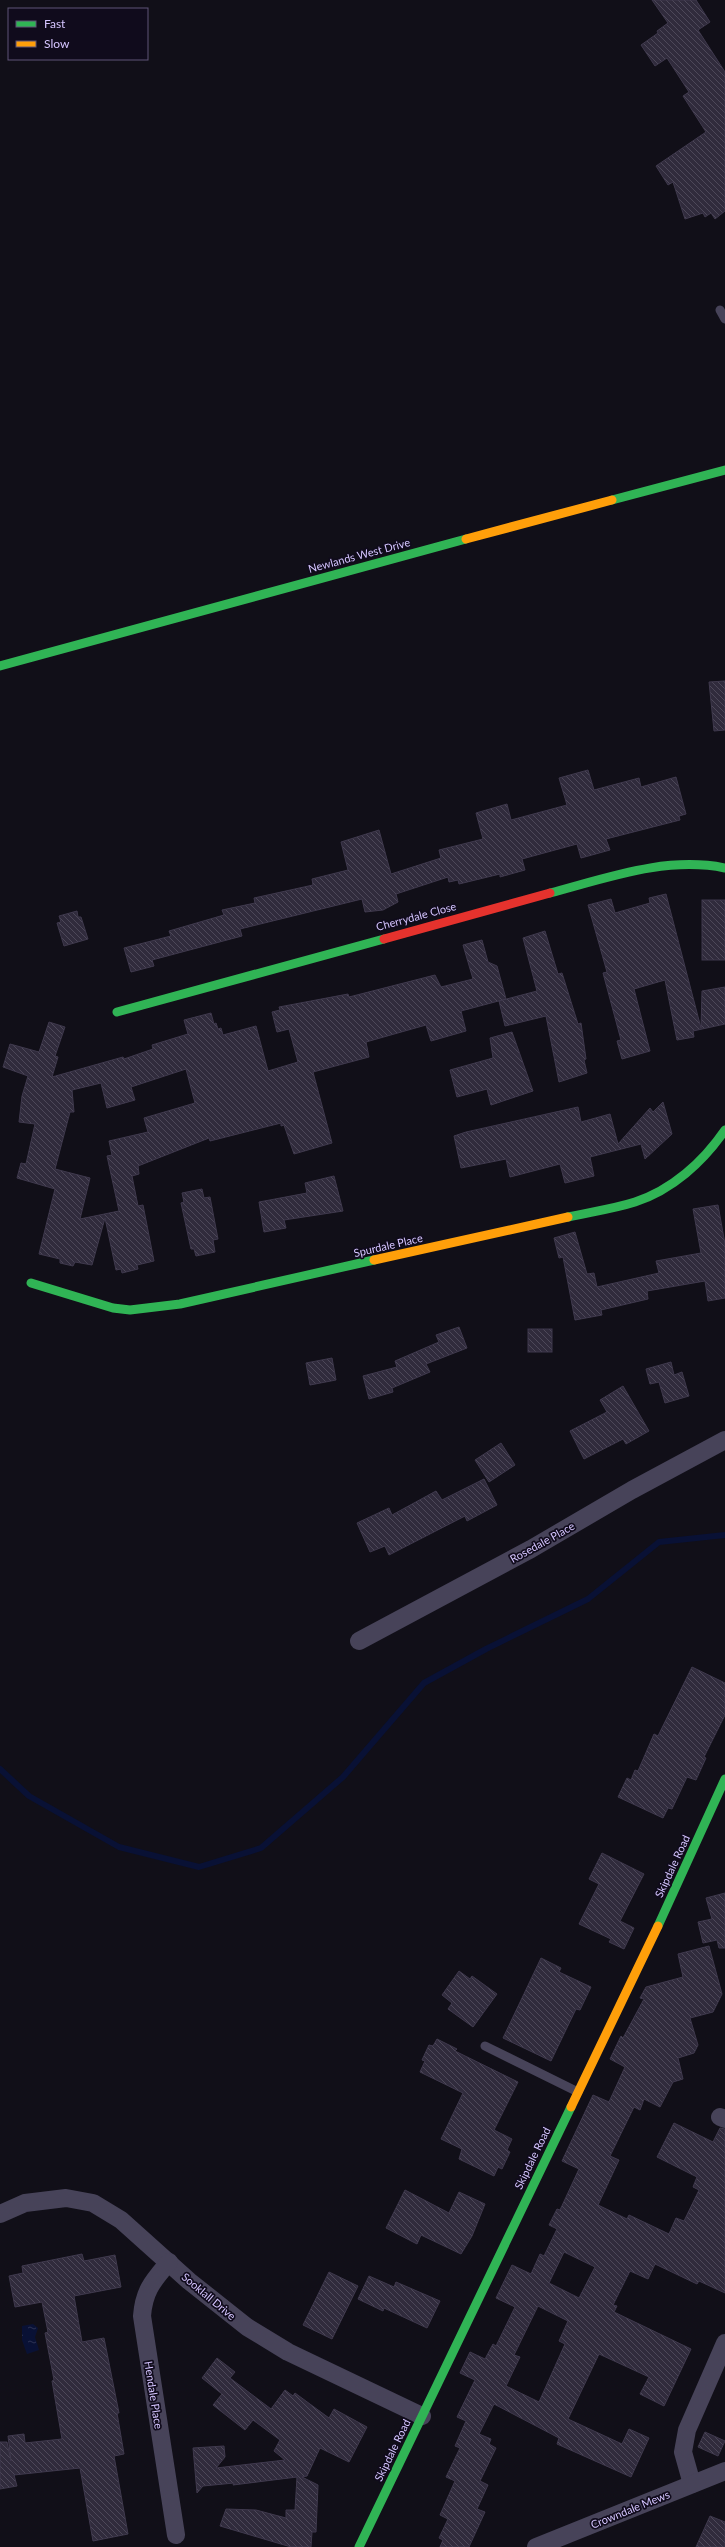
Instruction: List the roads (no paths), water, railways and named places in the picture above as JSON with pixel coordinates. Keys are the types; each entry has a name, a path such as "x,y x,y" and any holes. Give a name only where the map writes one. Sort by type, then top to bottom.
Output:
{"street":[{"name":"Newlands West Drive","path":"0,666 363,566 725,470"},
{"name":"Cherrydale Close","path":"117,1012 602,879 667,865 688,863 725,868"},
{"name":"Spurdale Place","path":"31,1283 113,1308 130,1310 180,1304 635,1202 666,1188 692,1170 714,1148 725,1130"},
{"name":"Rosedale Place","path":"359,1641 531,1549 632,1490 725,1440"},
{"name":"Skipdale Road","path":"359,2547 578,2092 725,1779"},
{"name":"Sooklall Drive","path":"0,2214 25,2203 66,2198 81,2199 111,2212 247,2328 272,2344 422,2416"},
{"name":"Hendale Place","path":"169,2262 149,2286 143,2298 142,2316 176,2535"},
{"path":"692,2484 683,2452 687,2430 725,2343"},
{"name":"Crowndale Mews","path":"536,2547 725,2471"}],"lane":[{"path":"720,310 725,319"},
{"path":"485,2046 578,2092"}],"water":[{"path":"33,2324 38,2328 35,2337 39,2350 27,2354 22,2340 22,2326"}],"waterway":[{"path":"0,1769 29,1796 119,1847 199,1867 261,1848 343,1777 424,1683 486,1649 588,1599 659,1542 725,1535"}]}
